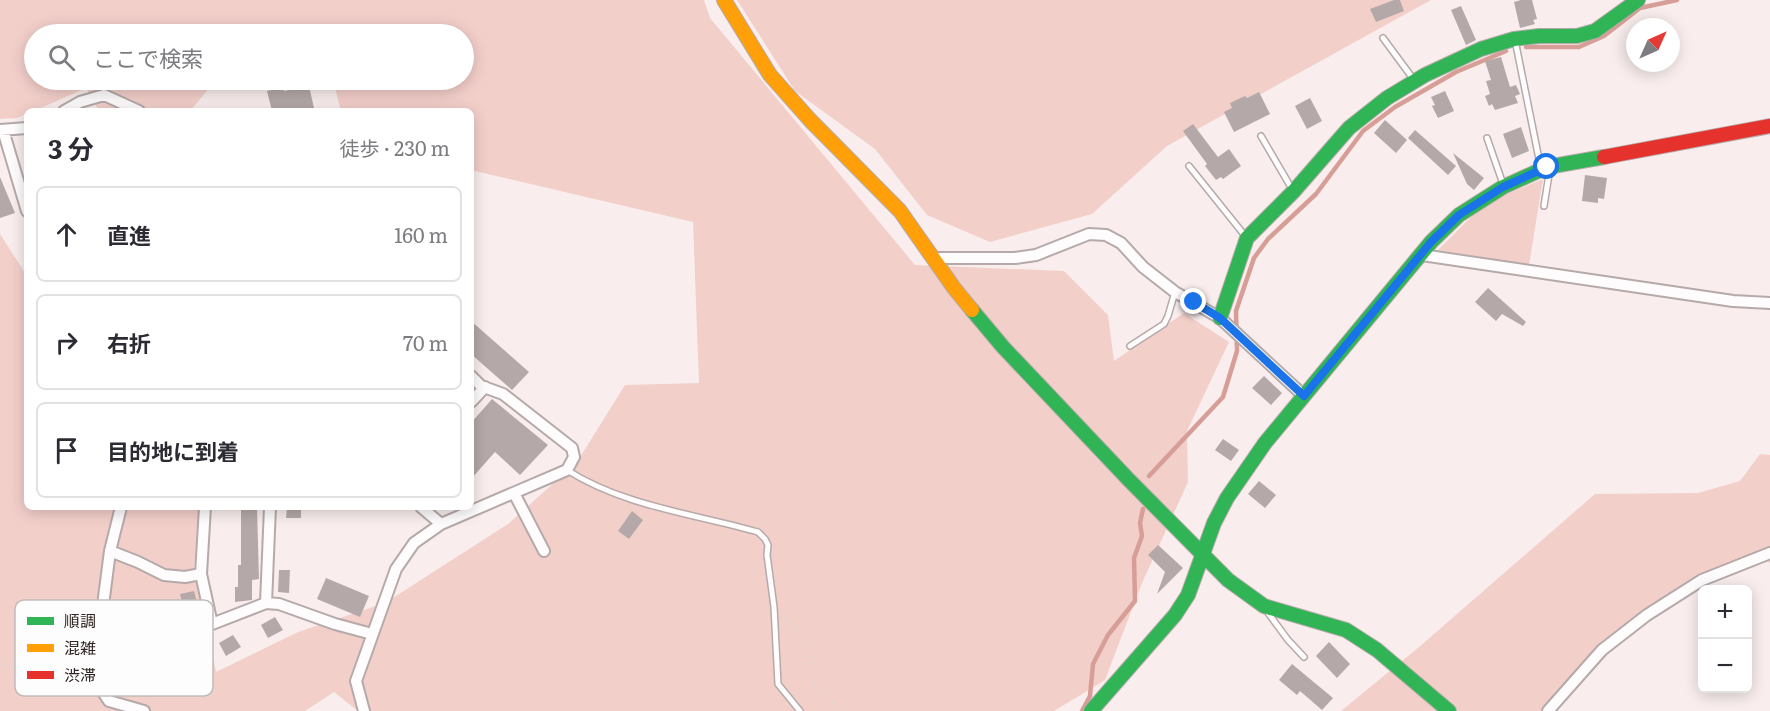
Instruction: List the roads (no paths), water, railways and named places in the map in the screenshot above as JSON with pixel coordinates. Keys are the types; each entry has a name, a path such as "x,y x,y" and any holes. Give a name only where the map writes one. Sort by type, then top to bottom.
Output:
{"street":[{"path":"724,0 770,75 810,120 900,211 954,288 1003,348 1128,480 1228,580 1264,606 1346,630 1377,650 1449,711"},
{"path":"1220,318 1247,238 1294,191 1349,128 1387,98 1415,81 1481,49 1514,39 1539,36 1577,36 1595,30 1638,0"},
{"path":"69,108 80,102 104,95 132,108"},
{"path":"1091,711 1174,615 1188,595 1214,523 1227,498 1265,444 1431,242 1459,215 1503,187 1546,168 1770,126"},
{"path":"24,128 2,130 24,201"},
{"path":"933,258 1015,258 1036,255 1089,234 1106,235 1121,243 1143,267 1175,292 1220,318 1304,396"},
{"path":"1422,255 1733,301 1770,303"},
{"path":"362,710 356,681 396,569 414,543 441,524 567,470 574,457 572,448 503,394 485,387 474,378"},
{"path":"474,399 485,387"},
{"path":"514,493 544,551"},
{"path":"104,600 110,551 120,510"},
{"path":"205,510 201,574 207,600"},
{"path":"266,603 270,510"},
{"path":"425,510 441,524"},
{"path":"110,551 164,575 184,577 201,574"},
{"path":"1548,711 1602,650 1647,615 1702,580 1770,552"},
{"path":"213,624 266,603 279,604 335,624 372,634"},
{"path":"106,696 109,701 144,711"}],"lane":[{"path":"1383,38 1415,81"},
{"path":"1514,39 1546,168 1544,206"},
{"path":"1261,136 1294,191"},
{"path":"1487,138 1503,187"},
{"path":"1189,166 1247,238"},
{"path":"1130,346 1164,324 1175,292"},
{"path":"567,470 582,479 638,501 758,532 765,539 768,545 767,555 774,607 778,684 800,711"},
{"path":"1264,606 1288,640 1304,657"}],"waterway":[{"path":"1526,47 1579,47 1604,36 1640,8 1677,0"},
{"path":"1149,476 1223,397 1237,351 1236,311 1254,258 1268,239 1316,194 1363,131 1395,107 1456,72 1506,51"},
{"path":"1082,711 1090,696 1093,664 1108,635 1135,601 1134,558 1142,536 1140,523 1143,509"}]}
